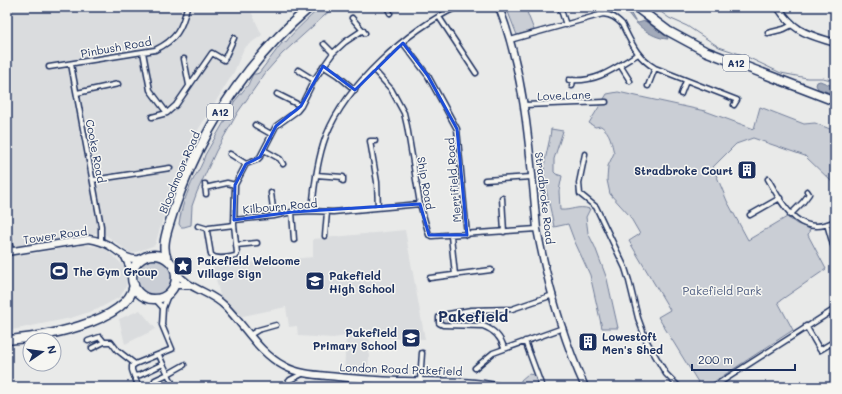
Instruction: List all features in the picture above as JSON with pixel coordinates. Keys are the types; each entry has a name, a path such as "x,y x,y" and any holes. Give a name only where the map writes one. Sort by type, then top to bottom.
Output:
{"highway":[{"name":"Bloodmoor Road","path":"150,255 160,247 165,239 185,181 198,151 217,116 254,64 282,33 310,7"},
{"name":"A12","path":"639,9 668,30 705,51 835,101"},
{"name":"Bloodmoor Road","path":"165,239 165,254 167,259"},
{"name":"A12","path":"132,274 141,260 150,255"},
{"path":"150,255 156,255 167,259"},
{"name":"A12","path":"167,259 174,267 176,272"},
{"path":"126,300 162,298 168,295 175,285 176,272"},
{"path":"7,340 26,339 90,323 110,313 126,300 133,291 134,285 132,274"},
{"path":"134,285 140,293 152,299"}],"main road":[{"name":"Stradbroke Road","path":"499,7 510,40 524,105 537,230 553,295 563,328 571,353 585,387"},
{"path":"778,7 792,25 804,32 835,43"},
{"name":"Tower Road","path":"9,252 83,239 101,241 125,257 133,260 141,260"},
{"path":"125,257 132,274"},
{"path":"176,272 188,285"},
{"path":"175,285 188,285"},
{"name":"London Road Pakefield","path":"188,285 220,302 263,351 283,366 290,369 304,373 404,384 420,381 441,384 471,384 501,387"}],"street":[{"name":"Pinbush Road","path":"49,68 155,50 173,38 183,22 187,7"},
{"path":"312,211 320,153 338,113 372,69 423,27 451,8 457,7"},
{"path":"560,7 566,25"},
{"path":"746,7 753,7"},
{"path":"510,40 603,14 609,14 622,24 638,54 645,63 686,81 736,100"},
{"path":"208,229 207,231 211,256 213,258 216,259 236,256 234,225 235,185 246,164 257,160 264,150 271,134 280,122 297,111 301,106 314,80 333,52 345,42 364,32 353,17"},
{"path":"439,17 476,73"},
{"path":"768,33 784,29 792,25"},
{"path":"152,117 167,113 176,105 212,53 224,60 234,38"},
{"name":"Merrifield Road","path":"403,43 428,76 457,129 467,235"},
{"path":"324,44 333,52"},
{"path":"143,52 150,90 167,113"},
{"path":"572,86 571,80 584,81 596,78 638,54"},
{"path":"184,58 189,86"},
{"name":"Cooke Road","path":"71,64 102,232 101,241"},
{"path":"620,65 630,81"},
{"path":"323,66 355,90"},
{"path":"648,86 655,68"},
{"name":"Ship Road","path":"372,69 390,89 404,113 420,204 429,235 451,236 537,230"},
{"path":"298,70 314,80"},
{"path":"681,94 686,81"},
{"path":"76,94 118,84"},
{"path":"277,94 301,106"},
{"path":"734,105 739,95"},
{"name":"Love Lane","path":"524,105 606,102"},
{"path":"255,125 271,134"},
{"path":"375,140 368,142 377,182 378,208"},
{"path":"264,150 280,159 283,164"},
{"path":"230,154 246,164"},
{"path":"585,154 586,160 578,183 580,194 596,207 625,268 638,318 646,340 666,374 679,387"},
{"path":"93,180 170,168"},
{"path":"316,175 343,177"},
{"path":"485,180 532,177"},
{"path":"768,181 790,215 808,226 818,226 835,221"},
{"path":"206,194 205,186 228,183 235,185"},
{"path":"790,215 803,202 808,192"},
{"path":"272,193 274,216"},
{"path":"502,198 504,232"},
{"path":"750,216 754,211 780,198"},
{"name":"Kilbourn Road","path":"234,220 274,216 292,212 327,212 420,204"},
{"path":"292,212 294,240"},
{"name":"Kilbourn Road","path":"325,236 327,212"},
{"path":"827,224 833,242"},
{"path":"198,226 208,229 234,225"},
{"path":"7,229 9,252"},
{"path":"451,236 455,275"},
{"path":"236,245 257,243"},
{"path":"430,278 491,270"},
{"path":"139,387 132,370 132,366 171,350 172,347 162,326 163,308 168,295"},
{"path":"504,348 498,336 487,328 443,325 439,323 439,317 471,310 512,310 553,295"},
{"path":"152,299 163,308"},
{"path":"713,387 835,308"},
{"path":"250,335 258,330 276,325"},
{"path":"806,326 820,350 835,341"},
{"path":"475,368 487,356 504,348 563,328"},
{"path":"88,341 100,336 104,342"},
{"path":"524,341 542,387"},
{"path":"92,348 104,342 111,342 117,350 135,364"},
{"path":"420,381 422,353"},
{"path":"159,355 174,387"},
{"path":"134,376 140,375 163,364"},
{"path":"155,380 184,365"},
{"path":"290,369 290,380"},
{"path":"284,387 290,380 304,373"}],"highlighted area":[{"path":"403,43 428,76 457,129 467,235 429,235 420,204 292,212 234,220 235,185 246,164 260,157 276,126 301,106 323,66 355,90"}],"shaded area":[{"path":"7,7 249,7 262,35 244,48 234,72 198,130 173,185 155,245 131,254 102,232 7,252"},
{"name":"Pakefield High School","path":"405,230 425,339 370,337 368,376 344,374 346,336 333,338 298,336 297,326 289,327 286,307 238,317 220,296 213,266 313,257 313,239"},
{"path":"84,244 101,247 107,250 124,266 126,286 120,297 98,309 71,318 7,331 7,255 33,254"},
{"path":"140,310 156,329 125,344 119,319"}],"green space":[{"path":"321,7 334,7 282,54 266,72 238,112 216,151 197,192 192,206 191,225 181,227 179,224 180,218 189,189 205,155 231,110 234,102 248,85 253,74 259,73 282,43 287,41"},
{"path":"506,7 525,7 534,30 517,35"},
{"name":"Pakefield Park","path":"618,92 705,111 754,129 760,107 804,124 815,123 835,131 835,184 805,156 753,138 736,144 713,167 727,201 748,240 787,217 797,224 810,229 808,235 826,269 778,302 793,330 706,387 701,387 658,317 670,310 629,241 640,234 629,215 610,194 607,180 608,166 614,153 611,141 607,132 601,126 595,127 589,123 607,94"},
{"path":"551,129 563,131 554,159 554,172 562,176 559,191 560,210 578,208 590,209 586,217 588,233 607,279 618,328 602,328 590,275 568,224 554,227 544,172"},
{"path":"150,258 158,258 168,263 172,270 172,284 168,291 158,296 150,296 140,291 138,288 135,281 135,273 140,263 143,261"},
{"path":"473,311 493,311 490,328 441,322 440,317"},
{"path":"528,374 535,375 540,387 521,386 521,380"}],"water":[{"path":"625,8 628,8 635,21 638,23 645,21 668,39 655,36 643,29 637,24 628,14"},
{"path":"820,81 835,87 835,94 818,89 816,85 817,82"}],"waterway":[{"path":"654,7 669,18 687,26 719,47 743,55 781,73 807,78 823,78 835,81"}],"place":[{"name":"Stradbroke Court","path":"747,170"},
{"name":"Pakefield Welcome Village Sign","path":"183,266"},
{"name":"The Gym Group","path":"59,271"},
{"name":"Pakefield High School","path":"315,281"},
{"name":"Pakefield Primary School","path":"411,338"},
{"name":"Lowestoft Men's Shed","path":"588,342"}],"district":[{"name":"Pakefield","path":"473,316"}]}
